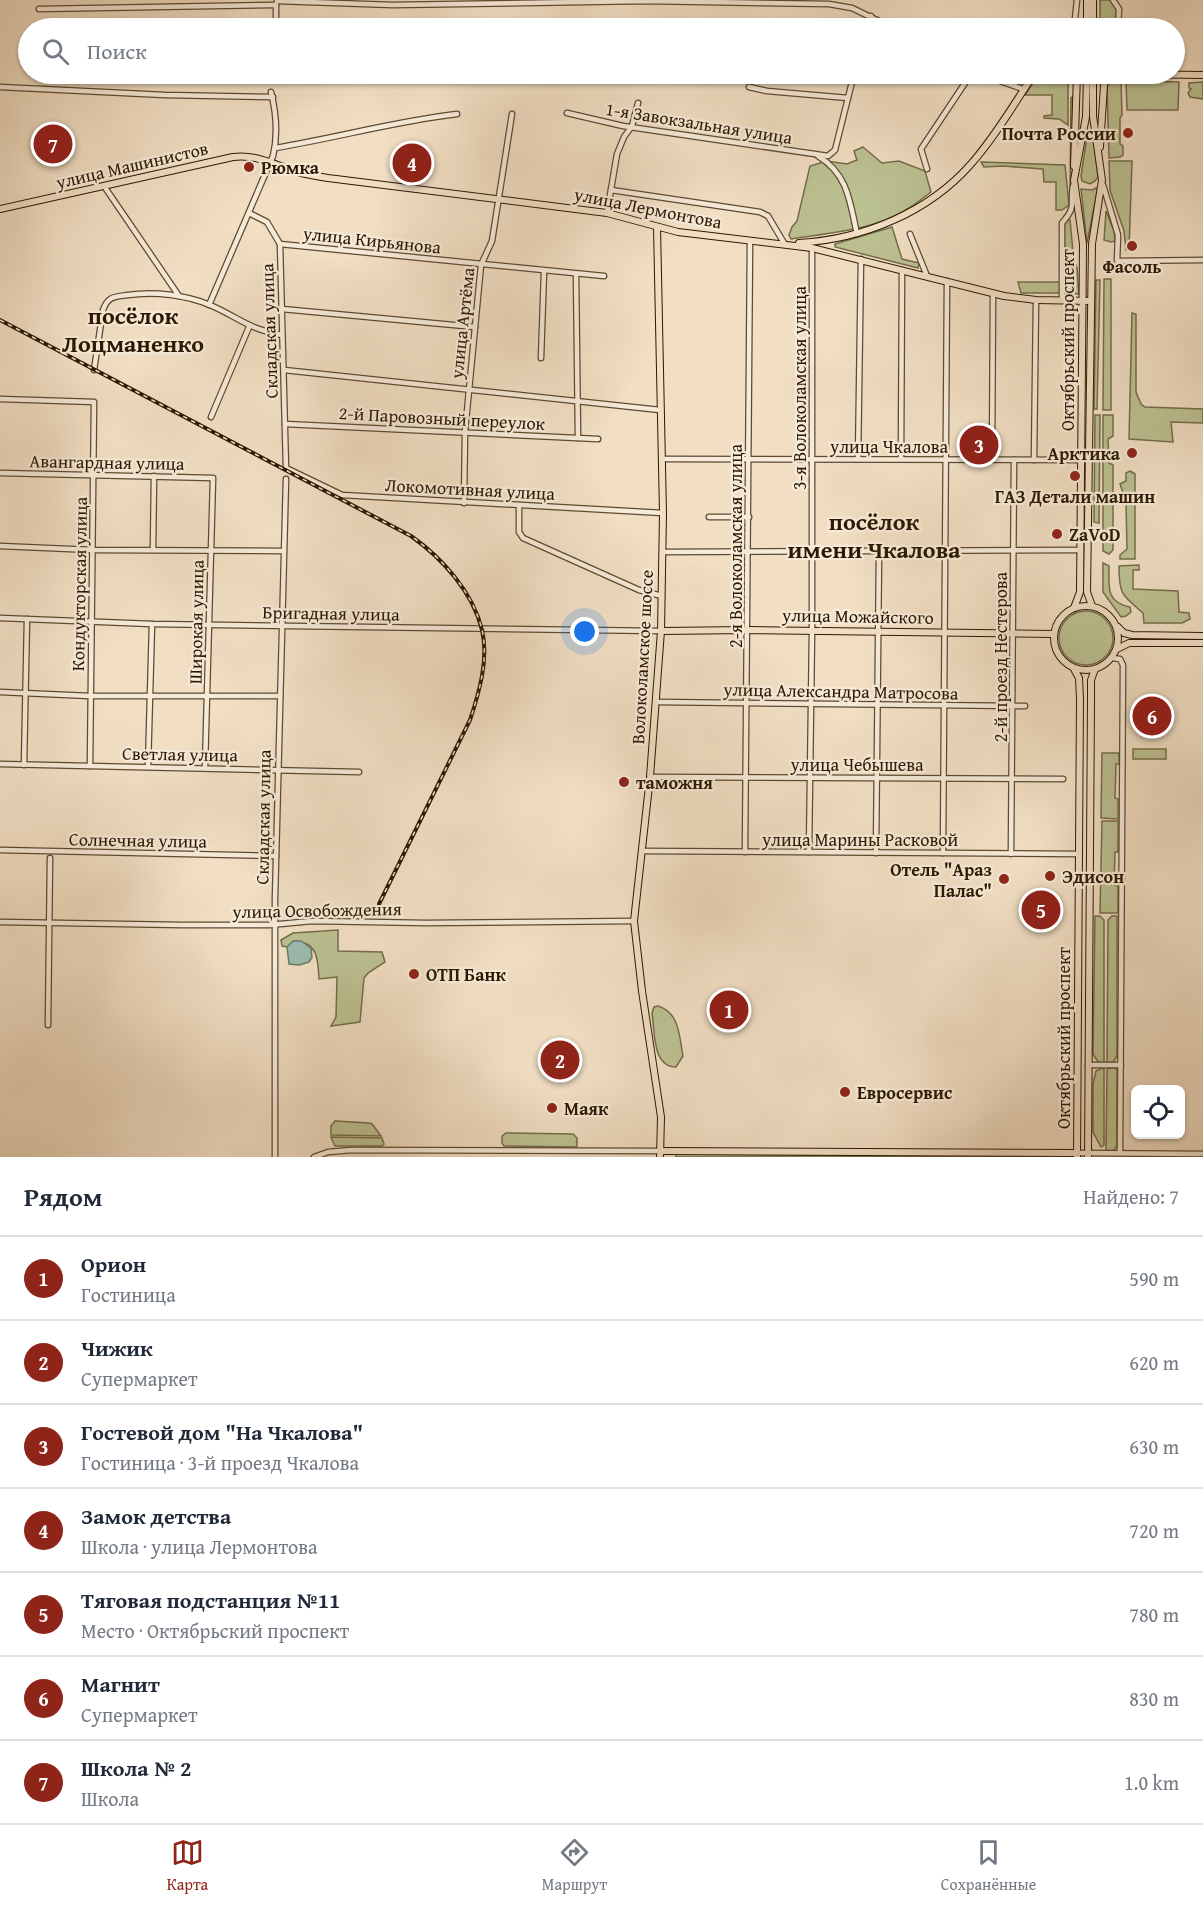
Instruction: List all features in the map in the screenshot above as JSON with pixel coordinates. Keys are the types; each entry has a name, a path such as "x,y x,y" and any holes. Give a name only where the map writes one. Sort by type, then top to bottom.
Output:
{"main road":[{"path":"1087,0 1091,18"},
{"path":"1089,18 1093,0"},
{"path":"1185,75 1203,75"},
{"path":"781,243 821,241 857,234 902,216 949,185 976,158 1027,84"},
{"path":"1074,180 1077,84"},
{"name":"Октябрьский проспект","path":"1074,608 1080,596 1083,244 1074,180 1086,117 1087,84"},
{"path":"1093,84 1093,117 1098,131"},
{"path":"1098,131 1104,84"},
{"name":"Октябрьский проспект","path":"1092,606 1087,592 1092,244 1102,183 1098,131"},
{"name":"улица Машинистов","path":"0,209 236,157 251,157 270,162"},
{"name":"улица Лермонтова","path":"270,162 306,174 607,213 678,232 812,248 993,293 1036,300 1091,301"},
{"name":"Волоколамское шоссе","path":"657,227 663,513 661,631 657,702 634,921 661,1117 660,1154"},
{"path":"1203,636 1132,635 1122,632 1107,614 1092,606 1074,608 1059,620 1054,634 1055,647 1059,656 1074,669 1095,669 1112,658 1123,644 1203,643"},
{"path":"1116,624 1117,650"},
{"name":"улица Можайского","path":"661,631 1054,634"},
{"name":"Октябрьский проспект","path":"1074,669 1079,676 1080,690 1077,1155"},
{"name":"Октябрьский проспект","path":"1088,1155 1091,681 1095,669"},
{"path":"660,1154 1077,1155"}],"street":[{"path":"1075,18 1077,0"},
{"path":"1113,0 1119,9 1119,18"},
{"path":"276,2 276,18"},
{"path":"39,9 276,2 393,5 502,2 736,2 829,4 852,8 875,18"},
{"path":"750,87 767,91 848,98 852,84"},
{"path":"927,169 921,149 964,84"},
{"path":"1009,84 1023,89"},
{"path":"0,87 144,94 272,94 275,102 275,148 209,305"},
{"name":"1-я Завокзальная улица","path":"567,113 597,121 828,156 835,150 848,98"},
{"path":"607,213 616,154 632,126 638,103"},
{"path":"275,148 419,118 457,114"},
{"name":"улица Артёма","path":"464,503 468,390 481,266 492,241 512,114"},
{"path":"815,155 828,162 846,188 857,234"},
{"path":"1062,300 1062,223 1071,213 1073,206 1074,180"},
{"path":"1102,183 1118,235 1117,261 1203,260"},
{"path":"104,186 179,297"},
{"path":"611,190 760,212 768,216 781,243"},
{"path":"1097,212 1102,208 1110,210"},
{"name":"Складская улица","path":"249,213 267,222 280,244 286,464"},
{"path":"910,234 927,276"},
{"name":"2-я Волоколамская улица","path":"745,852 750,241"},
{"name":"улица Кирьянова","path":"280,244 481,266 604,276"},
{"name":"3-я Волоколамская улица","path":"809,852 812,631 812,248"},
{"path":"858,459 861,259"},
{"path":"901,459 902,269"},
{"path":"541,358 544,272"},
{"path":"576,274 578,438"},
{"path":"943,854 947,281"},
{"path":"94,370 106,301 112,298 146,293 179,297 209,305 249,327 282,335"},
{"path":"992,459 993,293"},
{"path":"1034,460 1036,300"},
{"path":"282,309 475,327"},
{"path":"211,417 249,327"},
{"path":"284,370 660,410"},
{"name":"Кондукторская улица","path":"0,399 94,402 95,475 90,766"},
{"name":"2-й Паровозный переулок","path":"285,424 598,439"},
{"name":"улица Чкалова","path":"662,459 1081,460"},
{"name":"2-й проезд Нестерова","path":"1011,854 1014,460"},
{"name":"Локомотивная улица","path":"286,464 286,468 342,495 663,513"},
{"name":"Авангардная улица","path":"0,473 213,478"},
{"path":"153,549 154,476"},
{"name":"Широкая улица","path":"205,767 213,478"},
{"name":"Складская улица","path":"275,1157 274,924 286,478"},
{"path":"519,505 519,532 523,538 639,590 662,596"},
{"path":"709,517 748,517"},
{"path":"0,546 283,551"},
{"path":"663,552 1080,550"},
{"path":"876,853 879,552"},
{"name":"Бригадная улица","path":"0,618 152,624 661,631"},
{"path":"24,765 27,619"},
{"path":"148,766 152,695 152,624"},
{"path":"1112,658 1117,657 1122,661 1123,676 1120,1153"},
{"path":"0,692 90,696 280,696"},
{"name":"улица Александра Матросова","path":"657,702 1025,706"},
{"name":"Светлая улица","path":"0,764 359,772"},
{"name":"улица Чебышева","path":"650,777 1063,779"},
{"name":"Солнечная улица","path":"0,850 276,856"},
{"name":"улица Марины Расковой","path":"642,851 1079,854"},
{"path":"48,1025 50,858"},
{"name":"улица Освобождения","path":"0,922 182,925 321,921 426,923 634,921"},
{"path":"1088,1065 1121,1065"},
{"path":"314,1157 329,1152 352,1150 660,1154"},
{"path":"1180,1154 1187,1157"},
{"path":"1077,1155 1201,1154"},
{"path":"1192,1157 1201,1154"}],"green space":[{"path":"1100,0 1111,0 1117,9 1117,18 1100,18"},
{"path":"1203,82 1203,99 1190,97 1189,83"},
{"path":"1032,84 1068,84 1068,125 1059,119 1044,118 1044,116 1052,115 1052,95 1025,95"},
{"path":"1121,84 1120,144 1123,146 1123,155 1120,157 1109,158 1107,86"},
{"path":"1126,84 1179,84 1178,110 1127,110"},
{"path":"1073,96 1074,180 1070,191 1071,98"},
{"path":"1091,134 1098,177 1090,184 1082,181 1081,176 1087,137"},
{"path":"863,147 882,163 899,161 925,171 931,192 904,211 877,223 791,239 789,235 797,221 810,166 827,161 847,164 857,160 854,151"},
{"path":"1109,161 1132,161 1129,250 1126,250 1124,231 1110,190"},
{"path":"981,162 1065,165 1069,205 1062,210 1056,210 1056,182 1044,182 1043,169 984,167"},
{"path":"1098,187 1087,243 1081,189 1092,190"},
{"path":"1106,211 1114,231 1115,241 1111,242 1104,240"},
{"path":"1070,220 1074,262 1063,262 1063,224"},
{"path":"892,227 902,259 919,263 918,268 835,247 835,244"},
{"path":"1064,265 1076,265 1079,294 1064,293"},
{"path":"1104,279 1111,279 1111,410 1103,410"},
{"path":"1096,280 1100,280 1097,409 1094,409"},
{"path":"1018,282 1060,282 1060,293 1021,293"},
{"path":"1132,313 1136,314 1136,392 1141,404 1145,407 1203,409 1203,423 1171,422 1173,442 1129,439"},
{"path":"1095,415 1100,415 1099,523 1094,522"},
{"path":"1103,415 1113,415 1113,436 1108,439 1109,463 1113,465 1113,550 1109,554 1103,551"},
{"path":"1130,471 1135,474 1135,559 1120,559 1120,555 1127,549 1126,502 1120,484 1126,481 1126,473"},
{"path":"1103,563 1109,566 1109,586 1112,597 1122,605 1130,607 1131,612 1126,616 1121,617 1103,592"},
{"path":"1139,565 1139,570 1133,570 1133,589 1178,591 1179,612 1189,613 1190,619 1182,623 1144,623 1143,613 1126,598 1120,583 1119,566"},
{"path":"1081,611 1091,611 1105,619 1111,628 1113,638 1111,648 1105,657 1091,665 1081,665 1064,653 1059,643 1059,633 1071,616"},
{"path":"1133,749 1166,749 1166,759 1133,759"},
{"path":"1102,753 1119,753 1119,764 1116,764 1115,798 1118,799 1118,819 1101,818"},
{"path":"1102,821 1118,821 1118,852 1115,852 1114,885 1118,886 1118,913 1100,913"},
{"path":"1095,916 1100,916 1104,920 1104,1063 1098,1062 1093,1054"},
{"path":"1112,916 1117,916 1117,1054 1113,1062 1107,1063 1108,920"},
{"path":"338,930 338,951 382,952 385,962 364,978 360,1022 331,1026 336,1017 337,977 319,979 317,958 312,948 302,942 294,941 287,947 282,946 281,940 293,933"},
{"path":"658,1006 671,1014 677,1026 683,1056 676,1067 663,1061 656,1047 652,1013 654,1007"},
{"path":"1104,1067 1104,1145 1101,1147 1093,1132 1093,1084 1096,1071"},
{"path":"1109,1068 1117,1070 1117,1146 1113,1151 1106,1151 1107,1070"},
{"path":"335,1121 369,1123 381,1136 331,1135 331,1126"},
{"path":"506,1133 573,1134 577,1138 577,1146 504,1146 502,1136"},
{"path":"331,1137 382,1138 384,1144 382,1146 335,1146"},
{"path":"676,1154 1048,1157 676,1157"}],"water":[{"path":"293,941 301,941 311,948 312,957 309,962 299,965 289,964 287,947"}],"railway":[{"path":"0,320 411,536 445,565 464,589 478,616 484,641 484,664 477,699 470,720 379,904"}],"place":[{"name":"Почта России","path":"1128,133"},
{"name":"Школа № 2","path":"53,144"},
{"name":"Замок детства","path":"412,163"},
{"name":"Рюмка","path":"249,167"},
{"name":"Фасоль","path":"1132,246"},
{"name":"Гостевой дом \"На Чкалова\"","path":"979,445"},
{"name":"Арктика","path":"1132,453"},
{"name":"ГАЗ Детали машин","path":"1075,476"},
{"name":"ZaVoD","path":"1057,534"},
{"name":"Магнит","path":"1152,716"},
{"name":"таможня","path":"624,782"},
{"name":"Эдисон","path":"1050,876"},
{"name":"Отель \"Араз Палас\"","path":"1004,879"},
{"name":"Тяговая подстанция №11","path":"1041,910"},
{"name":"ОТП Банк","path":"414,974"},
{"name":"Орион","path":"729,1010"},
{"name":"Чижик","path":"560,1060"},
{"name":"Евросервис","path":"845,1092"},
{"name":"Маяк","path":"552,1108"}],"district":[{"name":"посёлок Лоцманенко","path":"133,329"},
{"name":"посёлок имени Чкалова","path":"874,535"}]}
